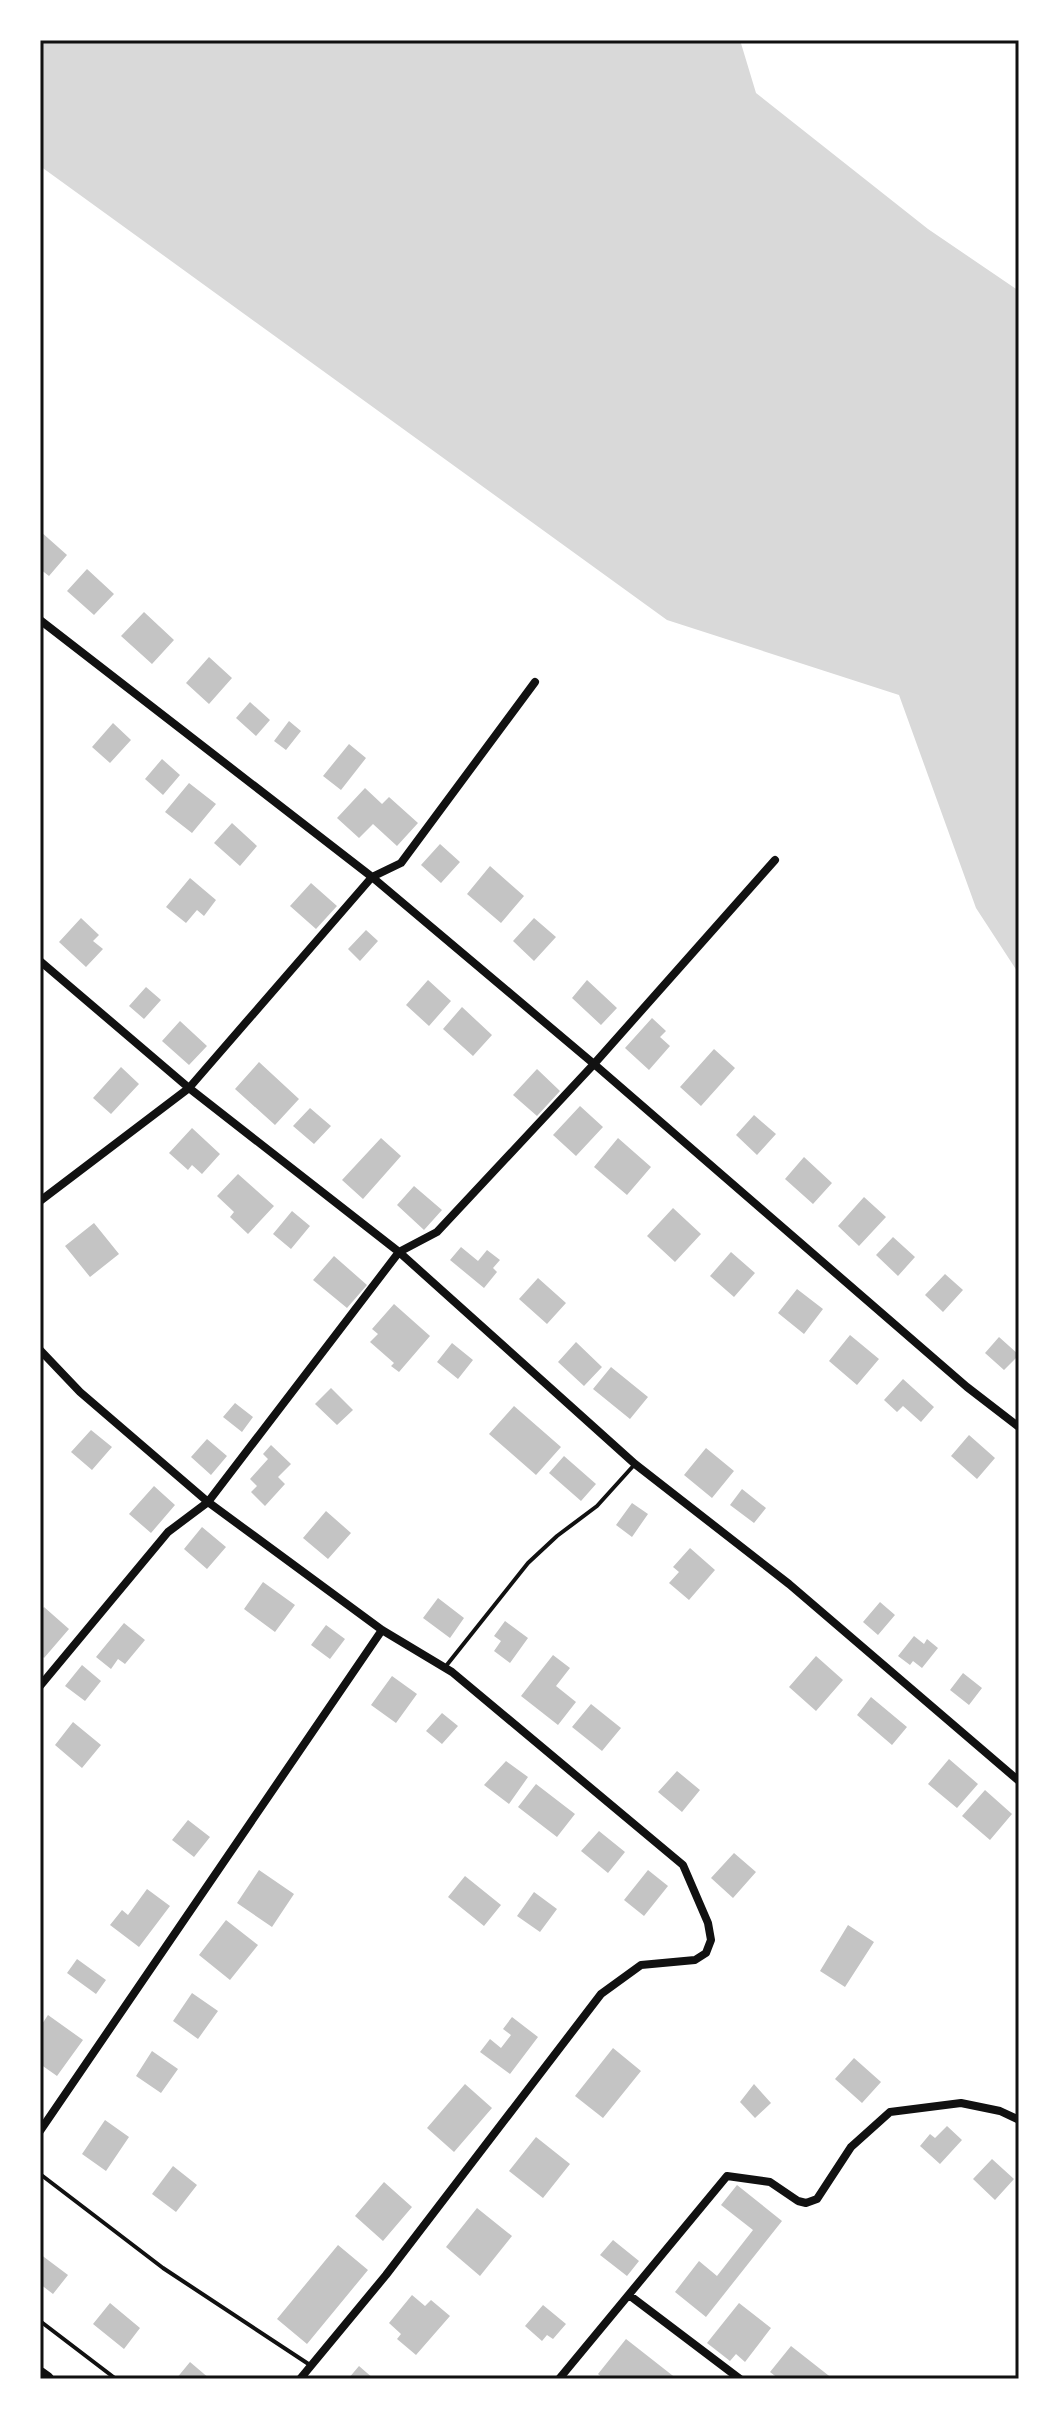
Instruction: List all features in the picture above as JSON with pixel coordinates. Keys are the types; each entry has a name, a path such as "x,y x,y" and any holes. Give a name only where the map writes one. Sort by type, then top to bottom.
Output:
{"main road":[{"path":"40,2374 47,2379"}],"street":[{"path":"40,620 372,877 594,1064 967,1387 1019,1427"},
{"path":"40,1201 189,1088 372,877 401,863 535,682"},
{"path":"40,1686 168,1532 208,1502 399,1252 437,1232 594,1064 775,860"},
{"path":"40,961 189,1088 399,1252 635,1464 789,1584 1019,1781"},
{"path":"40,1350 80,1392 208,1502 382,1630 444,1668 683,1865 708,1923 711,1940 706,1953 695,1960 641,1965 601,1994 386,2275 300,2379"},
{"path":"40,2131 382,1630"},
{"path":"559,2379 727,2176 770,2182 806,2203 817,2199 851,2147 890,2112 961,2103 1000,2111 1019,2120"},
{"path":"629,2295 740,2379"}],"lane":[{"path":"444,1668 528,1563 597,1506 635,1464"},
{"path":"40,2174 163,2268 310,2365"},
{"path":"40,2321 116,2379"}],"shaded area":[{"path":"40,40 740,40 756,93 928,229 1019,291 1019,974 976,908 899,695 667,620 40,166"}],"building":[{"path":"40,531 67,555 49,576 40,569"},
{"path":"87,569 114,594 94,615 67,591"},
{"path":"144,612 174,640 152,664 121,636"},
{"path":"209,657 232,678 209,704 186,683"},
{"path":"250,702 270,720 256,736 236,718"},
{"path":"289,721 301,731 286,750 274,741"},
{"path":"113,723 131,740 110,763 92,747"},
{"path":"349,744 366,758 341,790 323,776"},
{"path":"162,759 180,775 163,795 145,779"},
{"path":"189,783 216,804 192,833 165,812"},
{"path":"365,788 382,804 389,797 418,823 397,846 373,824 359,838 337,818"},
{"path":"232,823 257,846 240,866 214,843"},
{"path":"440,844 460,862 441,883 421,865"},
{"path":"490,866 524,896 501,923 467,894"},
{"path":"190,878 216,900 204,916 197,910 186,923 166,907"},
{"path":"311,883 337,906 316,929 290,906"},
{"path":"81,918 99,935 93,941 103,949 86,967 59,942"},
{"path":"534,918 556,937 534,961 513,941"},
{"path":"366,930 378,941 360,961 348,949"},
{"path":"428,980 451,1001 429,1026 406,1005"},
{"path":"587,980 617,1008 601,1025 572,998"},
{"path":"146,987 161,1000 144,1019 129,1006"},
{"path":"462,1007 492,1035 473,1056 443,1029"},
{"path":"652,1018 666,1031 660,1037 670,1046 649,1070 625,1048"},
{"path":"180,1021 207,1046 189,1065 162,1041"},
{"path":"714,1049 735,1068 701,1106 680,1087"},
{"path":"259,1062 299,1099 275,1125 235,1089"},
{"path":"121,1067 139,1084 111,1114 93,1098"},
{"path":"537,1069 560,1091 537,1116 513,1095"},
{"path":"580,1106 603,1127 576,1156 553,1135"},
{"path":"310,1108 331,1126 314,1144 293,1126"},
{"path":"754,1115 776,1134 757,1155 736,1135"},
{"path":"192,1128 220,1154 202,1174 192,1165 188,1170 169,1153"},
{"path":"381,1138 401,1156 363,1199 342,1180"},
{"path":"618,1138 651,1167 627,1195 594,1167"},
{"path":"804,1157 832,1183 813,1204 785,1179"},
{"path":"238,1174 274,1206 248,1234 230,1217 234,1212 217,1196"},
{"path":"414,1186 442,1210 424,1230 397,1205"},
{"path":"864,1197 886,1217 859,1246 838,1226"},
{"path":"673,1208 701,1234 675,1262 647,1236"},
{"path":"292,1211 310,1226 291,1249 273,1234"},
{"path":"94,1223 119,1254 90,1277 65,1246"},
{"path":"893,1237 915,1257 898,1276 876,1255"},
{"path":"461,1247 478,1261 487,1250 500,1260 493,1268 497,1272 484,1288 450,1260"},
{"path":"731,1252 755,1273 734,1297 710,1276"},
{"path":"334,1256 367,1285 347,1308 313,1280"},
{"path":"945,1274 963,1290 943,1312 925,1295"},
{"path":"538,1278 566,1303 547,1324 519,1299"},
{"path":"797,1289 823,1309 804,1334 778,1313"},
{"path":"394,1304 430,1336 399,1372 391,1366 394,1363 370,1342 378,1334 372,1329"},
{"path":"850,1335 879,1359 857,1385 829,1361"},
{"path":"999,1337 1019,1355 1004,1370 985,1353"},
{"path":"576,1342 602,1367 584,1386 558,1362"},
{"path":"452,1343 473,1360 458,1379 437,1362"},
{"path":"611,1367 648,1397 630,1419 593,1389"},
{"path":"903,1379 934,1407 921,1422 903,1406 897,1412 884,1400"},
{"path":"331,1388 353,1410 337,1425 315,1404"},
{"path":"235,1403 253,1417 242,1432 223,1417"},
{"path":"514,1406 561,1447 536,1475 489,1434"},
{"path":"91,1430 112,1447 92,1470 71,1452"},
{"path":"969,1435 995,1458 977,1479 951,1456"},
{"path":"207,1439 227,1456 211,1475 191,1457"},
{"path":"271,1445 291,1464 278,1477 285,1484 265,1506 251,1492 257,1486 250,1479 268,1459 263,1454"},
{"path":"706,1448 734,1471 712,1498 684,1475"},
{"path":"564,1456 596,1484 581,1501 549,1473"},
{"path":"154,1486 175,1505 151,1533 129,1514"},
{"path":"742,1489 766,1508 754,1523 730,1505"},
{"path":"632,1503 648,1514 632,1537 616,1525"},
{"path":"326,1511 351,1533 328,1559 303,1538"},
{"path":"202,1527 226,1547 207,1569 184,1549"},
{"path":"690,1548 715,1570 689,1600 669,1583 679,1572 673,1567"},
{"path":"263,1582 295,1605 275,1632 244,1609"},
{"path":"438,1598 464,1618 450,1638 423,1618"},
{"path":"880,1602 895,1615 878,1635 863,1622"},
{"path":"44,1607 69,1629 44,1658 40,1654 40,1612"},
{"path":"505,1621 528,1638 510,1663 494,1651 501,1641 494,1636"},
{"path":"124,1623 145,1640 125,1664 118,1659 111,1669 96,1657"},
{"path":"326,1625 345,1639 330,1659 311,1645"},
{"path":"914,1636 924,1644 927,1639 938,1648 922,1668 913,1661 910,1665 898,1656"},
{"path":"553,1655 570,1668 556,1686 576,1702 558,1725 521,1696"},
{"path":"816,1656 843,1680 816,1711 789,1687"},
{"path":"82,1665 101,1681 85,1701 65,1686"},
{"path":"963,1673 982,1688 969,1705 950,1690"},
{"path":"392,1676 417,1694 396,1723 371,1705"},
{"path":"871,1697 907,1727 892,1745 857,1715"},
{"path":"591,1704 621,1728 602,1751 572,1727"},
{"path":"442,1713 458,1726 442,1744 426,1731"},
{"path":"73,1722 101,1745 82,1768 55,1745"},
{"path":"949,1759 978,1784 957,1808 928,1784"},
{"path":"506,1761 528,1777 509,1804 484,1785"},
{"path":"677,1771 700,1790 682,1812 658,1792"},
{"path":"536,1784 575,1814 557,1837 518,1807"},
{"path":"985,1790 1012,1814 990,1840 962,1816"},
{"path":"188,1820 210,1837 194,1857 172,1840"},
{"path":"599,1831 625,1852 608,1873 581,1851"},
{"path":"734,1853 756,1872 733,1898 711,1878"},
{"path":"259,1870 294,1894 272,1927 237,1903"},
{"path":"648,1870 668,1886 644,1916 624,1900"},
{"path":"465,1876 501,1905 484,1926 448,1897"},
{"path":"147,1889 170,1906 139,1947 110,1925 122,1910 128,1915"},
{"path":"534,1892 557,1909 540,1932 517,1916"},
{"path":"226,1920 258,1945 230,1980 199,1955"},
{"path":"848,1925 874,1942 845,1987 820,1971"},
{"path":"77,1959 106,1980 96,1994 67,1973"},
{"path":"192,1993 218,2011 198,2039 173,2021"},
{"path":"48,2015 83,2040 57,2076 40,2064 40,2027"},
{"path":"512,2017 538,2037 510,2074 480,2052 490,2039 501,2048 511,2035 503,2029"},
{"path":"613,2048 641,2071 603,2118 575,2096"},
{"path":"152,2051 178,2069 161,2093 136,2076"},
{"path":"854,2058 881,2082 862,2103 835,2079"},
{"path":"465,2084 492,2108 454,2152 427,2128"},
{"path":"754,2084 771,2103 755,2118 740,2102"},
{"path":"105,2120 129,2137 106,2171 82,2154"},
{"path":"947,2126 962,2140 940,2164 920,2146 930,2134 935,2138"},
{"path":"536,2137 570,2164 543,2198 509,2171"},
{"path":"992,2159 1014,2179 995,2200 973,2179"},
{"path":"173,2166 197,2185 176,2212 152,2194"},
{"path":"384,2182 412,2207 383,2241 355,2216"},
{"path":"737,2185 782,2221 706,2317 675,2292 699,2261 717,2276 753,2230 721,2205"},
{"path":"477,2208 512,2236 480,2276 446,2247"},
{"path":"613,2240 639,2261 627,2276 600,2255"},
{"path":"338,2245 368,2270 307,2344 277,2319"},
{"path":"40,2254 68,2275 53,2294 40,2284"},
{"path":"412,2295 425,2306 431,2300 450,2316 416,2355 397,2339 401,2334 389,2323"},
{"path":"110,2303 140,2328 124,2349 93,2324"},
{"path":"739,2303 771,2328 745,2362 736,2354 730,2361 707,2343"},
{"path":"543,2305 566,2324 553,2339 547,2335 542,2341 525,2326"},
{"path":"626,2339 677,2379 604,2379 598,2374"},
{"path":"791,2346 833,2379 779,2379 770,2372"},
{"path":"190,2362 210,2379 176,2379"},
{"path":"359,2366 374,2379 348,2379"}]}
